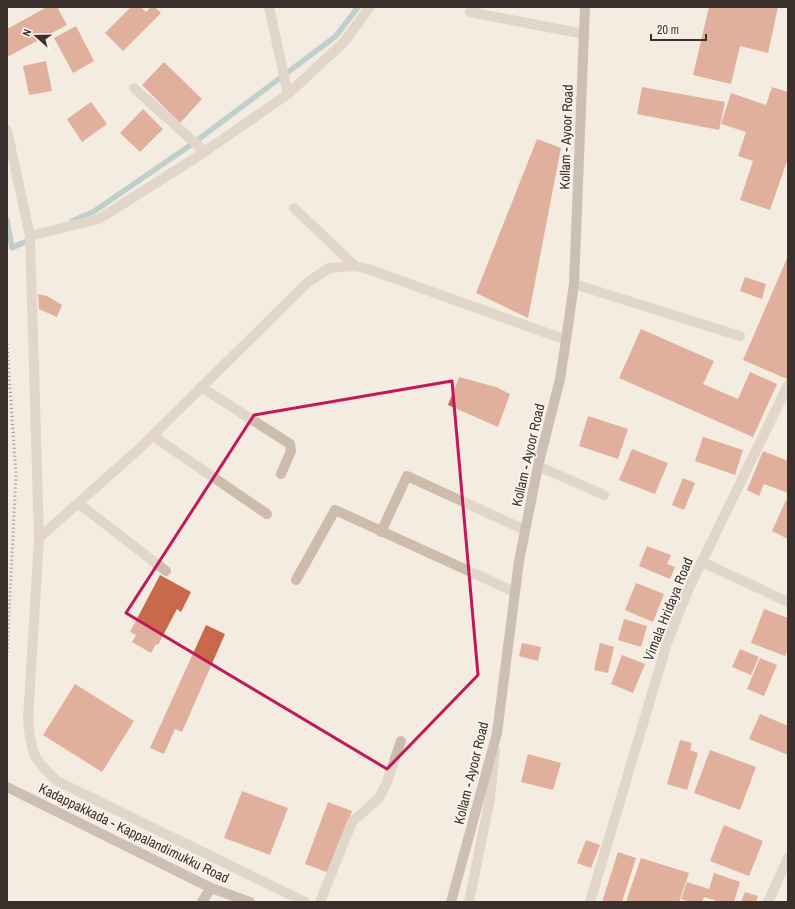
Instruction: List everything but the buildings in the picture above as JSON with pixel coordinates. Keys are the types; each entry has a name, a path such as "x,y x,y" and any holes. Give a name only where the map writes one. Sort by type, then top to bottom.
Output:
{"main road":[{"name":"Kollam - Ayoor Road","path":"451,902 497,733 515,592 525,530 538,466 560,380 566,340 574,284 585,7"},
{"name":"Kadappakkada - Kappalandimukku Road","path":"7,787 211,888 250,902"},
{"path":"202,902 211,888"}],"street":[{"path":"269,7 288,94"},
{"path":"30,236 99,219 205,152 288,94 344,42 370,7"},
{"path":"470,12 584,34"},
{"path":"134,88 205,152"},
{"path":"7,130 30,236 39,538 28,721 30,745 37,763 57,781 305,902"},
{"path":"294,208 355,266"},
{"path":"39,538 152,436 307,282 329,268 355,266 371,270 566,340"},
{"path":"574,284 740,336"},
{"name":"Vimala Hridaya Road","path":"590,902 667,643 702,562 788,385"},
{"path":"200,387 290,444 291,451 281,474"},
{"path":"152,436 267,514"},
{"path":"538,466 604,495"},
{"path":"381,532 407,476 525,530"},
{"path":"78,503 166,571"},
{"path":"296,580 335,510 515,592"},
{"path":"702,562 788,602"},
{"path":"469,902 490,798 497,733"},
{"path":"320,902 352,822 379,798 401,741"},
{"path":"768,902 788,858"}],"highlighted area":[{"path":"452,381 478,675 387,769 126,613 254,415"}],"waterway":[{"path":"72,221 93,212 195,142 336,36 358,7"},
{"path":"7,220 12,248 31,239"}],"railway":[{"path":"7,344 16,475 7,655"}]}
